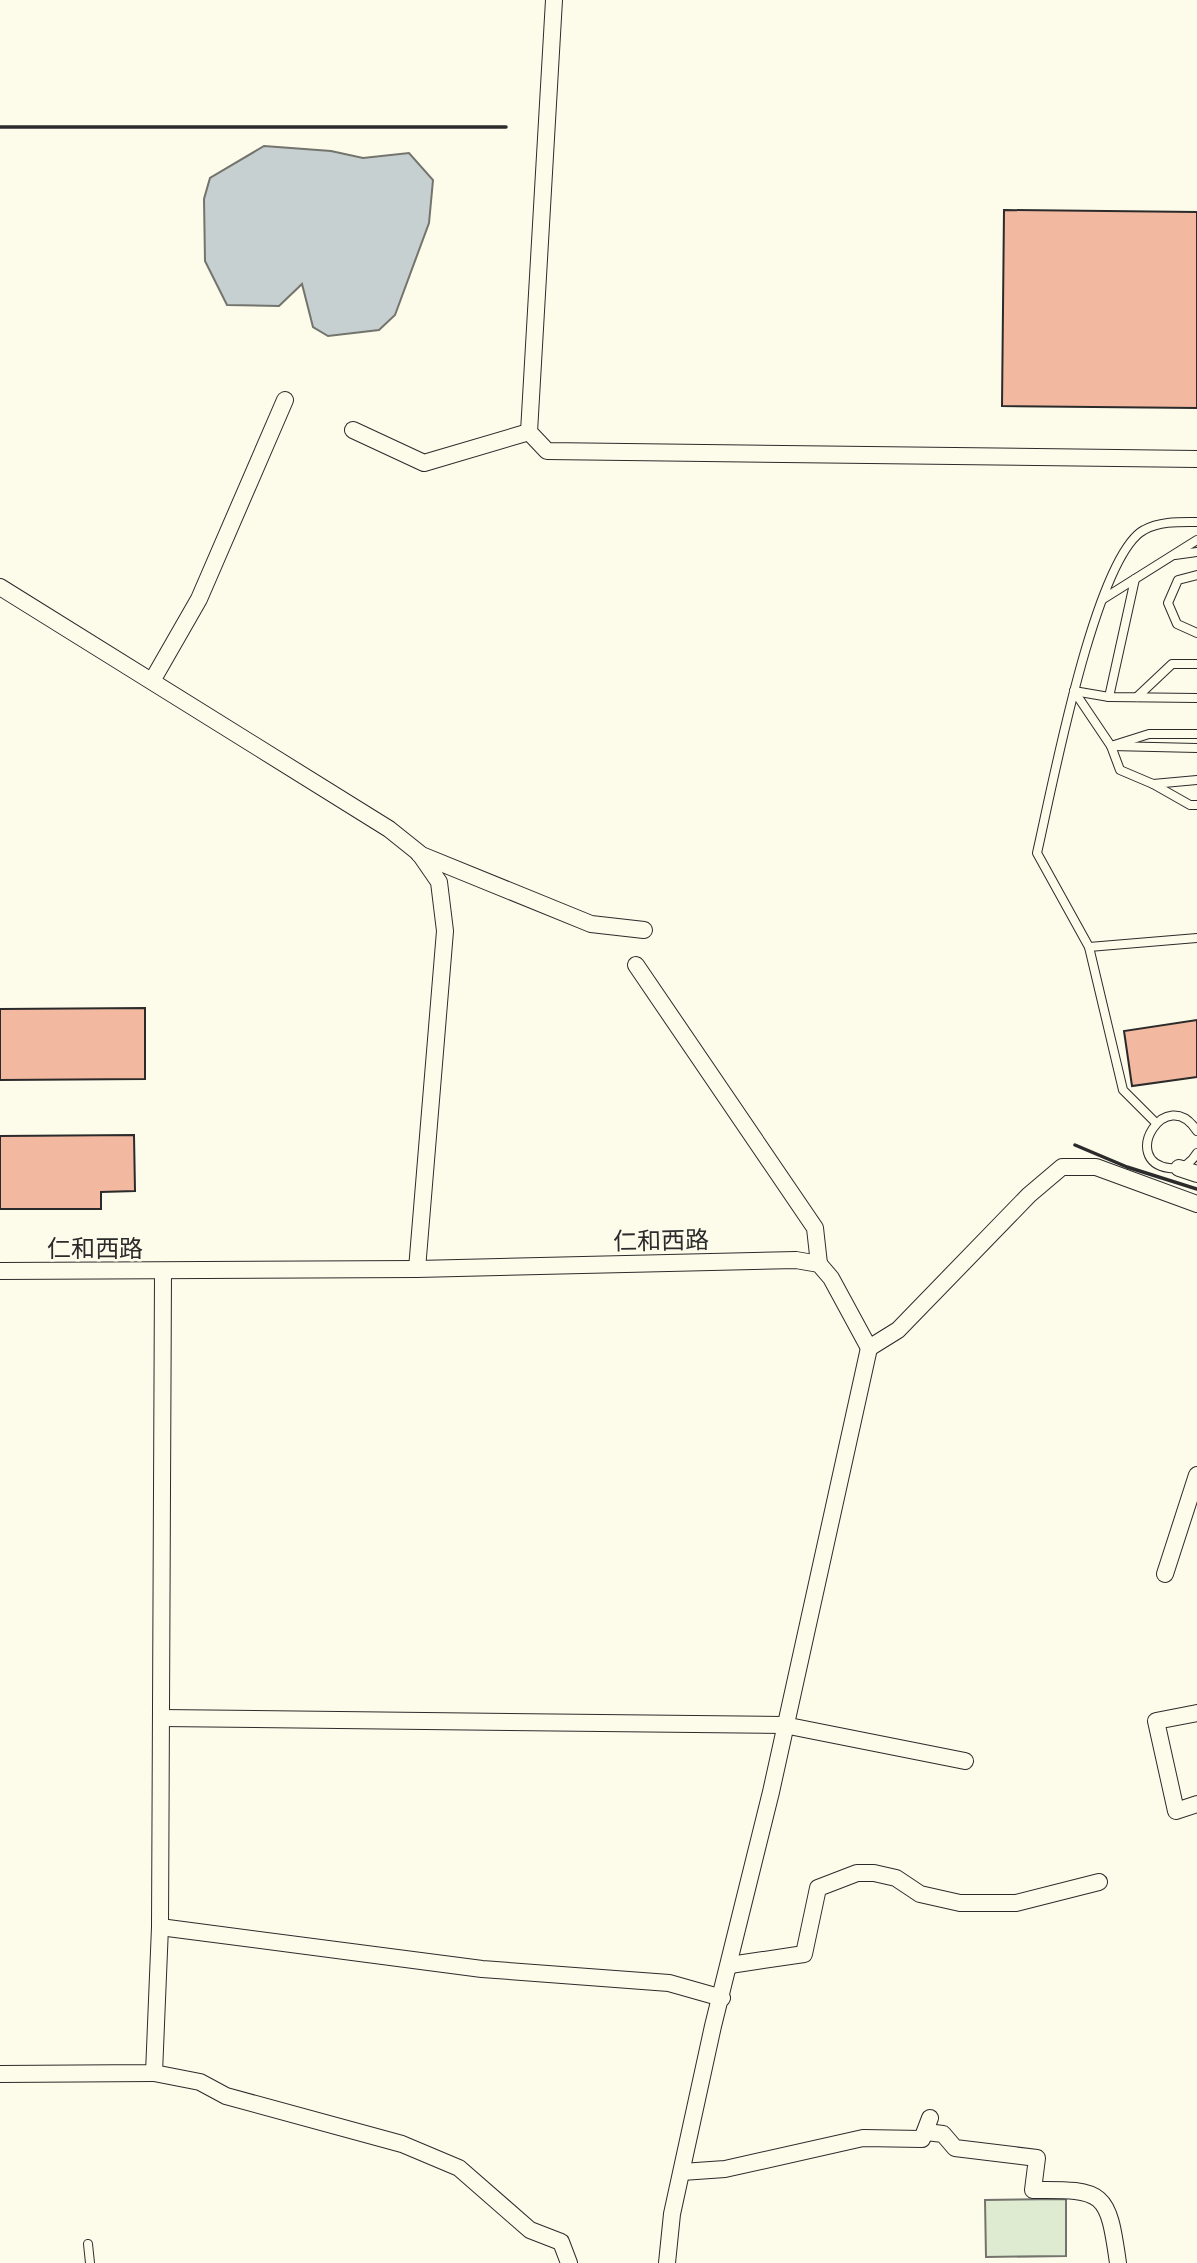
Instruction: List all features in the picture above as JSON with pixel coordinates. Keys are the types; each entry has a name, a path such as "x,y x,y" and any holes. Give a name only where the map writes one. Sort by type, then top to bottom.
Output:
{"street":[{"path":"554,0 529,432 547,451 1197,458"},
{"path":"152,681 199,599 285,400"},
{"path":"353,430 424,463 529,432"},
{"path":"0,587 389,829 419,853 591,923 644,930"},
{"path":"417,1269 445,931 439,882 419,853"},
{"path":"636,965 814,1228 820,1264 831,1278 869,1348 783,1725 771,1792 681,2172 672,2214 667,2263"},
{"path":"869,1348 898,1330 1029,1195 1062,1167 1096,1167 1197,1204"},
{"path":"1179,1168 1197,1174"},
{"name":"仁和西路","path":"0,1271 163,1273 796,1261 820,1264"},
{"path":"154,2073 160,1927 163,1273"},
{"path":"1165,1574 1197,1475"},
{"path":"1197,1713 1156,1721 1177,1811 1197,1804"},
{"path":"161,1718 783,1725 965,1761"},
{"path":"730,1965 804,1954 818,1888 857,1873 895,1878 920,1894 961,1903 1016,1903 1099,1882"},
{"path":"160,1927 482,1969 669,1983 722,1998"},
{"path":"0,2074 154,2073 200,2082 226,2096 402,2144 460,2168 530,2230 561,2242 569,2263"},
{"path":"681,2172 725,2169 863,2138 922,2139 928,2125 943,2134 955,2148 1037,2158 1033,2190 1080,2189 1101,2201 1111,2218 1118,2263"}],"lane":[{"path":"1156,1123 1123,1090 1089,947 1037,853 1074,691 1103,599 1121,557 1143,530 1169,522 1197,522"},
{"path":"1103,599 1197,540"},
{"path":"1172,555 1197,552"},
{"path":"1197,575 1178,580 1168,603 1177,624 1197,633"},
{"path":"1109,697 1135,579"},
{"path":"1137,697 1172,664 1197,664"},
{"path":"1074,691 1109,697 1197,698"},
{"path":"1074,691 1111,746 1120,770 1153,784 1190,805 1197,805"},
{"path":"1111,746 1149,734 1197,734"},
{"path":"1111,746 1197,748"},
{"path":"1153,784 1197,780"},
{"path":"1089,947 1197,938"},
{"path":"1197,1131 1187,1120 1179,1117 1163,1118 1156,1123 1147,1138 1150,1154 1162,1166 1179,1168 1192,1160 1197,1153"},
{"path":"88,2244 90,2263"}],"green space":[{"path":"1066,2199 1066,2256 986,2257 985,2200"}],"shaded area":[{"path":"264,146 331,151 363,158 409,153 433,180 429,223 395,315 379,330 328,336 313,327 302,284 279,306 227,305 205,261 204,199 210,178"}],"building":[{"path":"1004,210 1197,212 1197,408 1002,406"},
{"path":"145,1008 145,1079 0,1080 0,1009"},
{"path":"1197,1020 1197,1077 1132,1086 1124,1031"},
{"path":"134,1135 135,1191 101,1192 101,1209 0,1209 0,1136"}],"wall":[{"path":"0,127 506,127"},
{"path":"1075,1145 1127,1167 1197,1189"}]}
